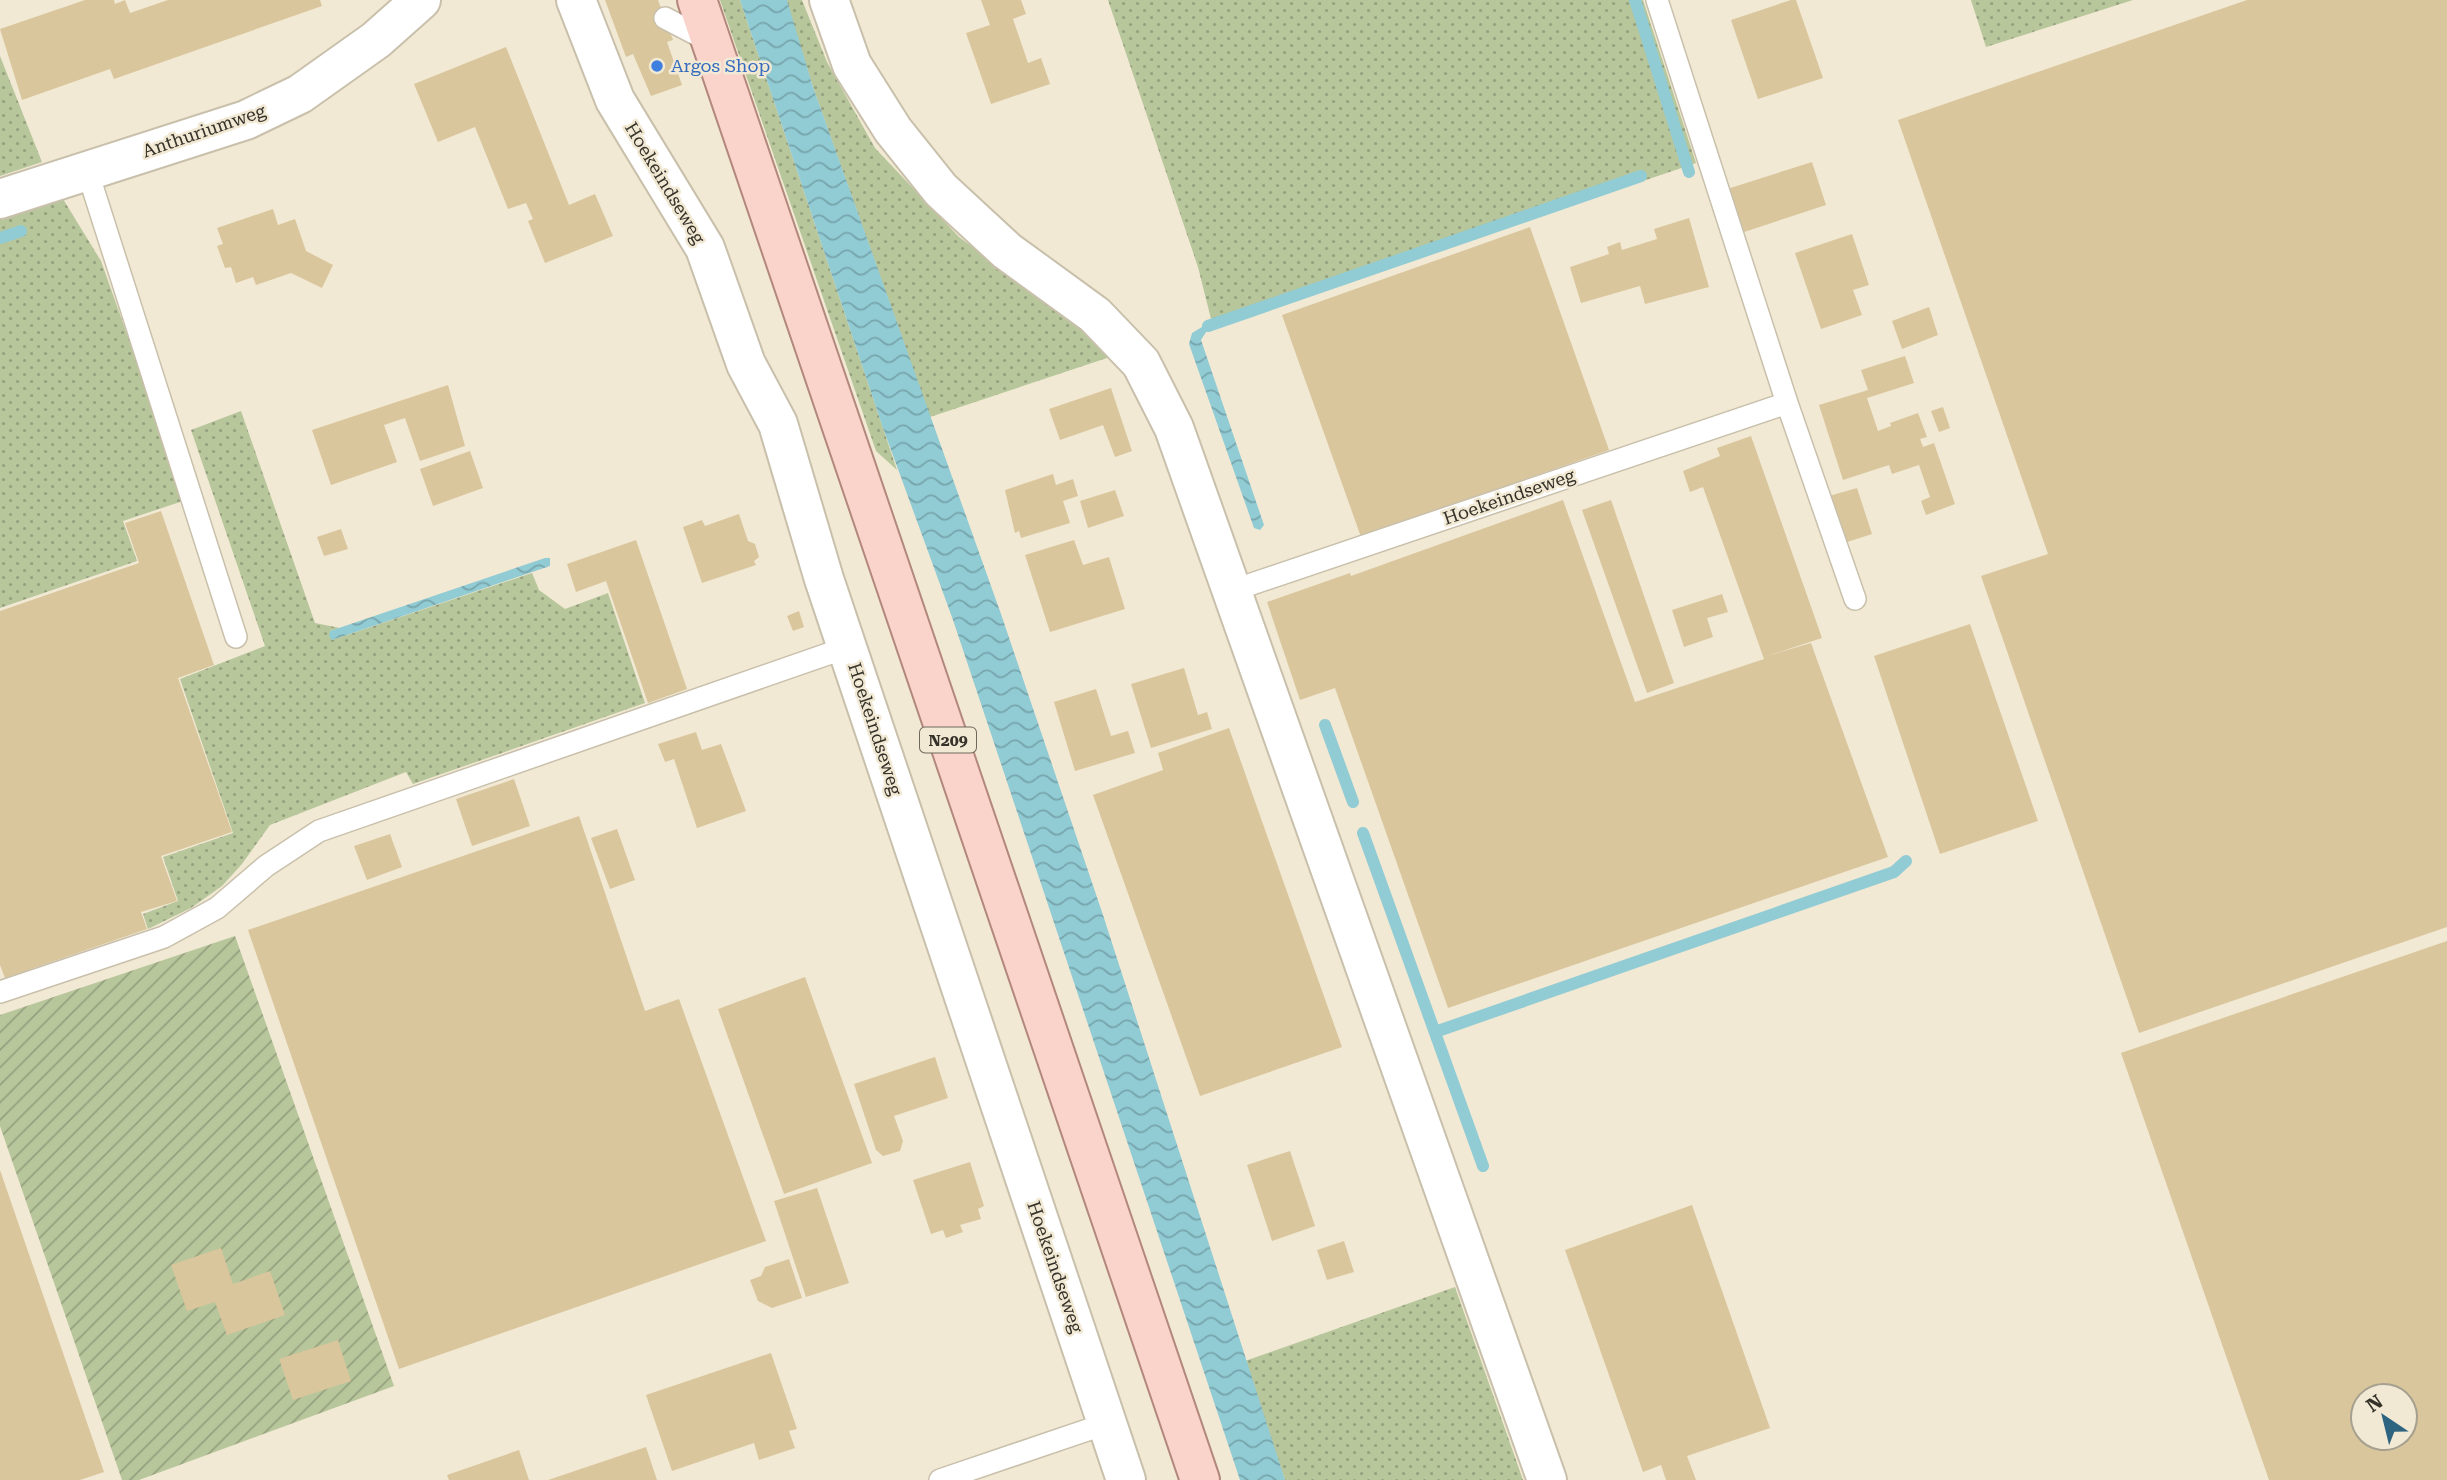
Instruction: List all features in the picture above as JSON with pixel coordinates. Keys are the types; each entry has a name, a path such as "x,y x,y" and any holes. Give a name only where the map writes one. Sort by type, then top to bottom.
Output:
{"main road":[{"name":"N209","path":"681,9 711,43 1200,1480"}],"street":[{"name":"Anthuriumweg","path":"0,199 246,120 300,94 376,40 421,0"},
{"name":"Hoekeindseweg","path":"576,0 615,100 705,248 746,364 778,424 824,579 1126,1480"},
{"path":"829,0 852,65 893,130 941,190 1007,251 1095,315 1141,363 1174,428 1547,1480"}],"lane":[{"path":"1657,0 1787,404 1855,599"},
{"path":"87,170 236,637"},
{"name":"Hoekeindseweg","path":"1231,591 1787,404"},
{"path":"0,992 164,937 217,908 266,866 319,831 848,647"},
{"path":"940,1480 1108,1423"}],"green space":[{"path":"720,0 740,0 897,470 876,451"},
{"path":"786,0 802,0 827,62 875,148 959,237 1084,330 1110,357 930,417 813,87"},
{"path":"1108,0 1643,0 1696,163 1213,327 1198,267"},
{"path":"1971,0 2133,0 1986,47"},
{"path":"0,56 42,162 0,176"},
{"path":"52,197 63,199 101,261 186,500 123,521 137,561 0,608 0,214"},
{"path":"241,411 315,623 340,628 330,631 332,640 532,573 539,590 565,609 608,593 645,703 413,784 406,772 270,825 242,864 222,886 191,908 148,929 143,914 178,901 163,857 233,833 180,679 265,646 191,430"},
{"path":"235,936 394,1386 139,1480 122,1480 0,1126 0,1015"},
{"path":"1455,1287 1523,1480 1285,1480 1245,1361"}],"water":[{"path":"740,0 787,0 813,87 1001,614 1103,915 1285,1480 1240,1480 953,620 883,428"},
{"path":"1207,324 1208,329 1201,340 1264,525 1260,530 1254,528 1189,344 1192,333"},
{"path":"550,558 550,566 332,640 329,636 330,631"}],"building":[{"path":"85,0 114,0 115,4 125,0 130,13 168,0 320,0 322,6 114,79 110,69 22,100 0,29"},
{"path":"605,0 658,0 673,40 667,42 682,85 651,96 633,54 626,57"},
{"path":"981,0 1021,0 1026,14 1013,19 1028,63 1041,58 1050,84 991,104 966,33 990,25"},
{"path":"1796,0 1823,78 1758,99 1731,20"},
{"path":"2247,0 2447,0 2447,927 2139,1033 1981,576 2048,554 1898,120"},
{"path":"506,47 569,205 595,194 613,236 545,263 528,221 533,219 526,203 508,209 475,127 438,142 414,84"},
{"path":"1812,162 1826,205 1738,234 1724,190"},
{"path":"273,209 278,225 295,219 306,251 333,265 322,288 291,273 256,285 253,277 236,283 231,267 225,268 217,246 223,244 217,228"},
{"path":"1689,218 1709,287 1645,304 1640,286 1581,303 1570,267 1609,254 1607,247 1620,242 1622,250 1657,239 1654,229"},
{"path":"1530,227 1609,450 1361,537 1282,315"},
{"path":"1852,234 1869,285 1853,290 1862,315 1821,329 1795,253"},
{"path":"1929,307 1938,335 1902,349 1892,321"},
{"path":"1905,356 1914,383 1867,398 1878,431 1891,426 1890,423 1918,413 1927,437 1920,439 1923,447 1934,443 1955,504 1926,515 1921,501 1930,497 1919,465 1892,474 1889,465 1843,480 1819,405 1868,390 1861,370"},
{"path":"448,385 465,446 420,461 405,418 384,425 397,462 331,485 312,430"},
{"path":"1111,388 1132,451 1115,457 1103,425 1060,440 1049,409"},
{"path":"1943,407 1950,428 1939,432 1931,411"},
{"path":"1751,436 1822,638 1767,656 1811,643 1888,857 1448,1008 1335,688 1300,700 1267,602 1350,573 1351,576 1563,500 1635,702 1764,659 1703,487 1690,492 1683,471 1720,456 1717,448"},
{"path":"470,451 483,488 433,506 420,469"},
{"path":"1053,474 1056,485 1073,479 1078,496 1063,501 1070,523 1021,538 1019,531 1015,533 1005,490"},
{"path":"1857,488 1872,534 1844,543 1829,496"},
{"path":"1115,490 1124,516 1088,528 1080,501"},
{"path":"1611,500 1674,683 1647,693 1582,510"},
{"path":"161,511 214,665 178,678 232,832 161,856 177,901 141,912 147,929 5,978 0,965 0,611 139,563 125,523"},
{"path":"739,514 748,541 755,544 759,557 754,561 756,565 702,583 683,527 702,520 705,526"},
{"path":"341,529 348,549 324,556 317,537"},
{"path":"636,540 687,689 648,703 606,581 576,592 567,564"},
{"path":"1074,540 1083,565 1109,557 1125,609 1050,632 1025,555"},
{"path":"1722,594 1728,612 1707,618 1713,637 1684,647 1672,610"},
{"path":"799,611 804,627 793,631 787,616"},
{"path":"1970,624 2038,821 1940,854 1874,656"},
{"path":"1184,668 1198,715 1207,712 1212,729 1151,748 1131,684"},
{"path":"1096,689 1111,736 1128,731 1135,753 1075,771 1054,702"},
{"path":"1229,728 1342,1047 1200,1096 1093,795 1163,770 1158,753"},
{"path":"696,732 702,750 721,744 746,811 697,828 674,759 665,762 658,744"},
{"path":"514,779 530,826 472,846 456,799"},
{"path":"579,816 645,1011 679,999 766,1241 399,1369 248,930"},
{"path":"617,829 635,880 610,889 591,838"},
{"path":"390,834 402,867 367,880 354,846"},
{"path":"2447,941 2447,1480 2269,1480 2121,1053"},
{"path":"805,977 872,1163 784,1194 718,1009"},
{"path":"935,1057 948,1098 894,1116 903,1141 900,1151 883,1156 876,1150 854,1084"},
{"path":"1290,1151 1315,1226 1272,1241 1247,1165"},
{"path":"970,1162 984,1206 978,1209 981,1219 960,1225 963,1232 946,1238 943,1230 931,1234 913,1180"},
{"path":"0,1170 104,1472 80,1480 0,1480"},
{"path":"817,1188 849,1283 806,1297 774,1201"},
{"path":"1692,1205 1770,1428 1687,1456 1696,1480 1666,1480 1661,1465 1643,1472 1565,1250"},
{"path":"1344,1241 1354,1272 1327,1280 1317,1250"},
{"path":"221,1248 233,1284 270,1271 285,1315 227,1335 215,1302 187,1311 171,1265"},
{"path":"789,1259 802,1298 772,1308 758,1301 750,1280 761,1276 765,1267"},
{"path":"338,1340 351,1381 293,1400 279,1359"},
{"path":"771,1353 797,1429 789,1431 795,1448 759,1460 754,1443 672,1471 646,1395"},
{"path":"646,1447 657,1480 548,1480"},
{"path":"519,1450 529,1480 449,1480 447,1475"}],"waterway":[{"path":"1635,0 1689,172"},
{"path":"1208,326 1641,176"},
{"path":"0,238 21,231"},
{"path":"1325,725 1353,802"},
{"path":"1363,833 1483,1166"},
{"path":"1435,1032 1894,872 1906,861"}],"place":[{"name":"Argos Shop","path":"657,66"}]}
